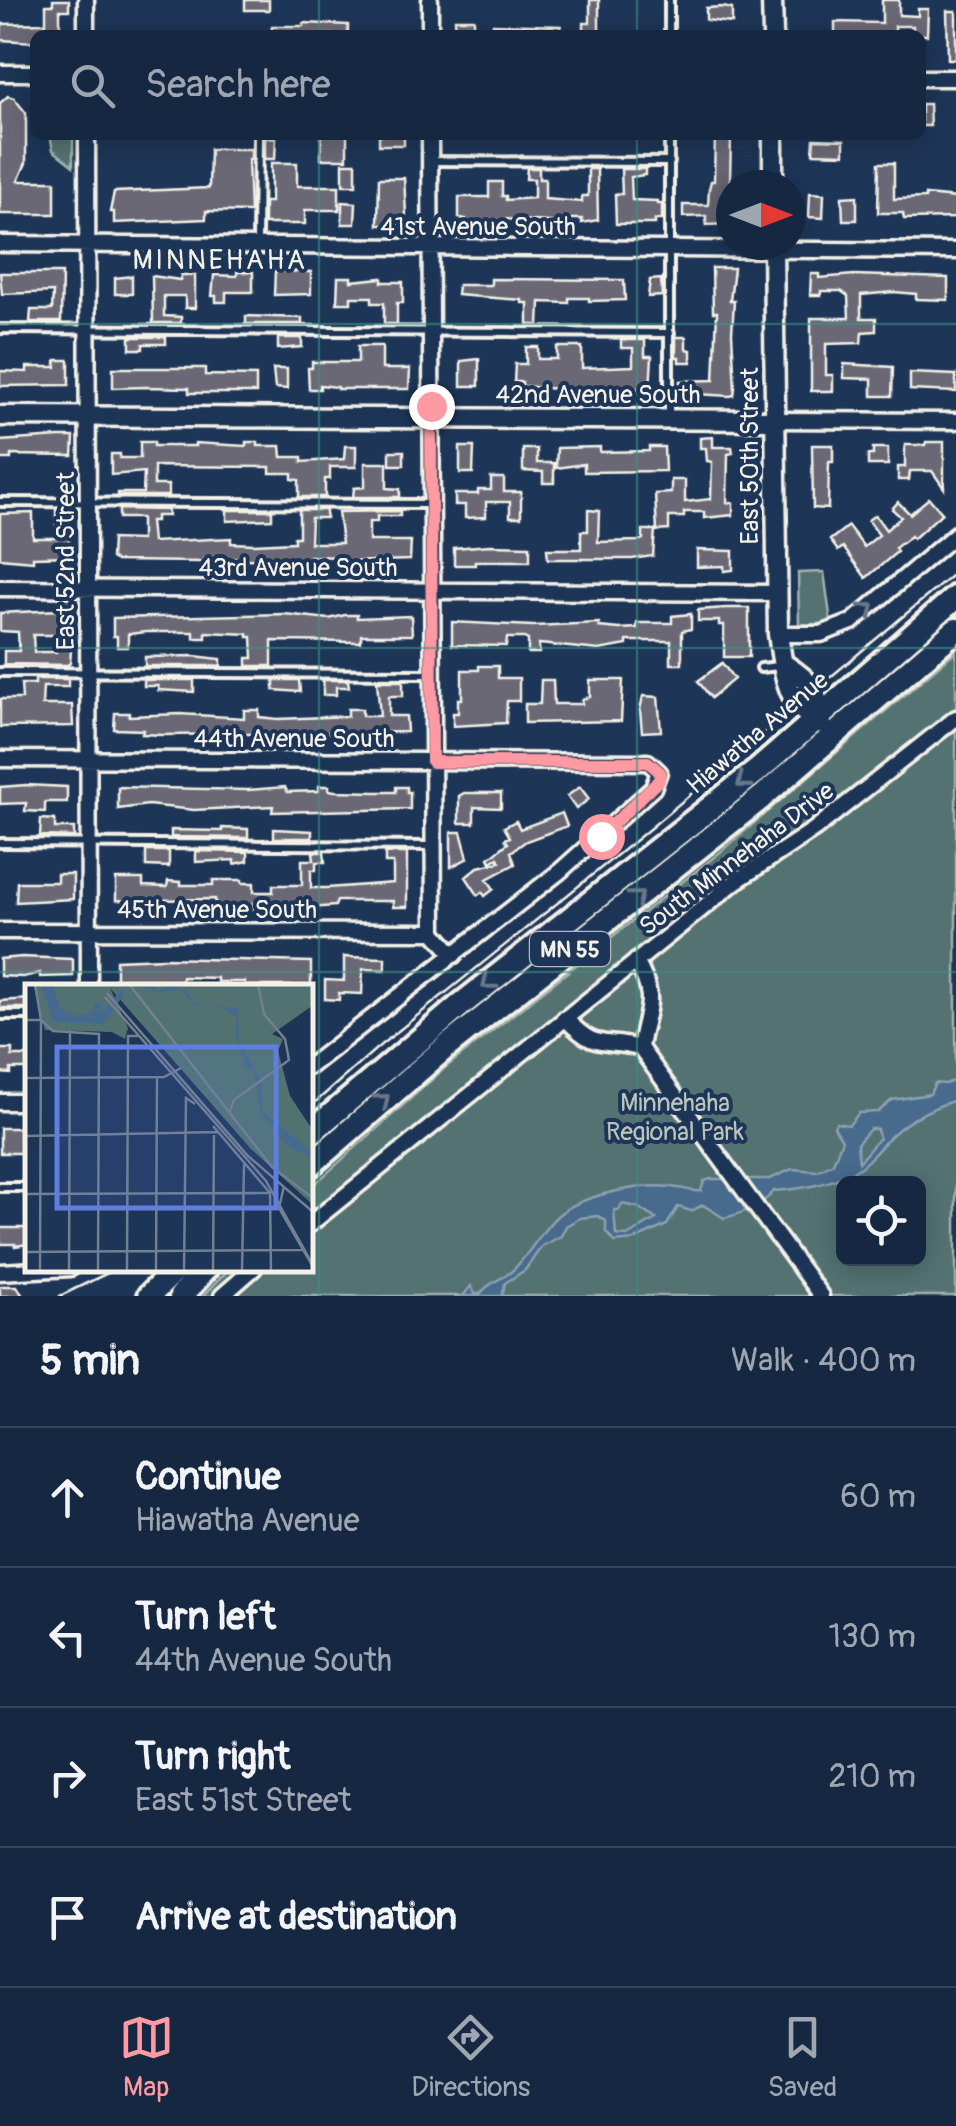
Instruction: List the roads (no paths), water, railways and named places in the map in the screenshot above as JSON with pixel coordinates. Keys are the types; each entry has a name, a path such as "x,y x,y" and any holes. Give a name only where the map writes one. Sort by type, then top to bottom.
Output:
{"highway":[{"name":"Hiawatha Avenue","path":"312,1163 445,1048 711,839 956,597"},
{"name":"Hiawatha Avenue","path":"312,1131 462,1004 956,630"},
{"path":"149,1296 174,1271"},
{"path":"181,1296 203,1271"}],"street":[{"path":"86,0 86,30"},
{"path":"430,0 430,30"},
{"path":"772,0 773,30"},
{"path":"0,72 30,73"},
{"path":"926,78 956,78"},
{"name":"East 52nd Street","path":"86,140 89,984"},
{"path":"430,140 434,932 454,955"},
{"path":"773,140 773,170"},
{"name":"41st Avenue South","path":"0,244 716,250"},
{"name":"41st Avenue South","path":"806,249 956,251"},
{"name":"East 50th Street","path":"773,260 778,634 786,665 802,675 820,702 825,728"},
{"name":"42nd Avenue South","path":"0,416 956,421"},
{"name":"Hiawatha Avenue","path":"778,634 822,634 852,622 956,534"},
{"name":"43rd Avenue South","path":"0,588 775,592"},
{"name":"South Minnehaha Drive","path":"312,1222 735,882 815,829 956,718"},
{"name":"44th Avenue South","path":"0,759 648,762"},
{"name":"Hiawatha Avenue","path":"312,1064 558,872 653,788 660,772 648,762"},
{"name":"45th Avenue South","path":"0,931 434,932"},
{"path":"636,961 650,991 650,1010 640,1048"},
{"path":"565,1018 585,1039 600,1045 640,1048 821,1296"},
{"path":"0,1272 25,1271"},
{"path":"222,1296 251,1271"}],"lane":[{"path":"668,0 669,30"},
{"path":"257,247 258,140"},
{"path":"669,419 670,140"},
{"path":"430,161 670,162"},
{"path":"0,328 670,333"},
{"path":"0,502 431,504"},
{"path":"761,668 786,665"},
{"path":"770,677 786,665"},
{"path":"0,672 432,674"},
{"path":"0,843 432,846"}],"water":[{"path":"956,1080 956,1100 907,1123 850,1174 807,1187 774,1191 764,1201 724,1218 703,1205 691,1211 678,1207 667,1225 634,1240 615,1242 606,1232 606,1221 598,1216 580,1218 566,1226 561,1236 542,1246 525,1270 505,1283 502,1296 463,1296 471,1286 475,1294 480,1294 512,1271 545,1229 568,1208 632,1188 701,1191 704,1181 711,1179 770,1179 792,1169 817,1171 833,1163 842,1140 834,1127 836,1123 849,1125 859,1113 878,1112 892,1100 930,1094 935,1083","holes":["870,1129 877,1129 879,1138 859,1162 857,1144","622,1204 637,1207 656,1219 627,1236 616,1235 614,1210"]}],"tram line":[{"path":"312,1105 956,572"},
{"path":"60,1296 112,1271"}],"district":[{"name":"MINNEHAHA","path":"220,259"}],"park label":[{"name":"Minnehaha Regional Park","path":"675,1116"}]}
